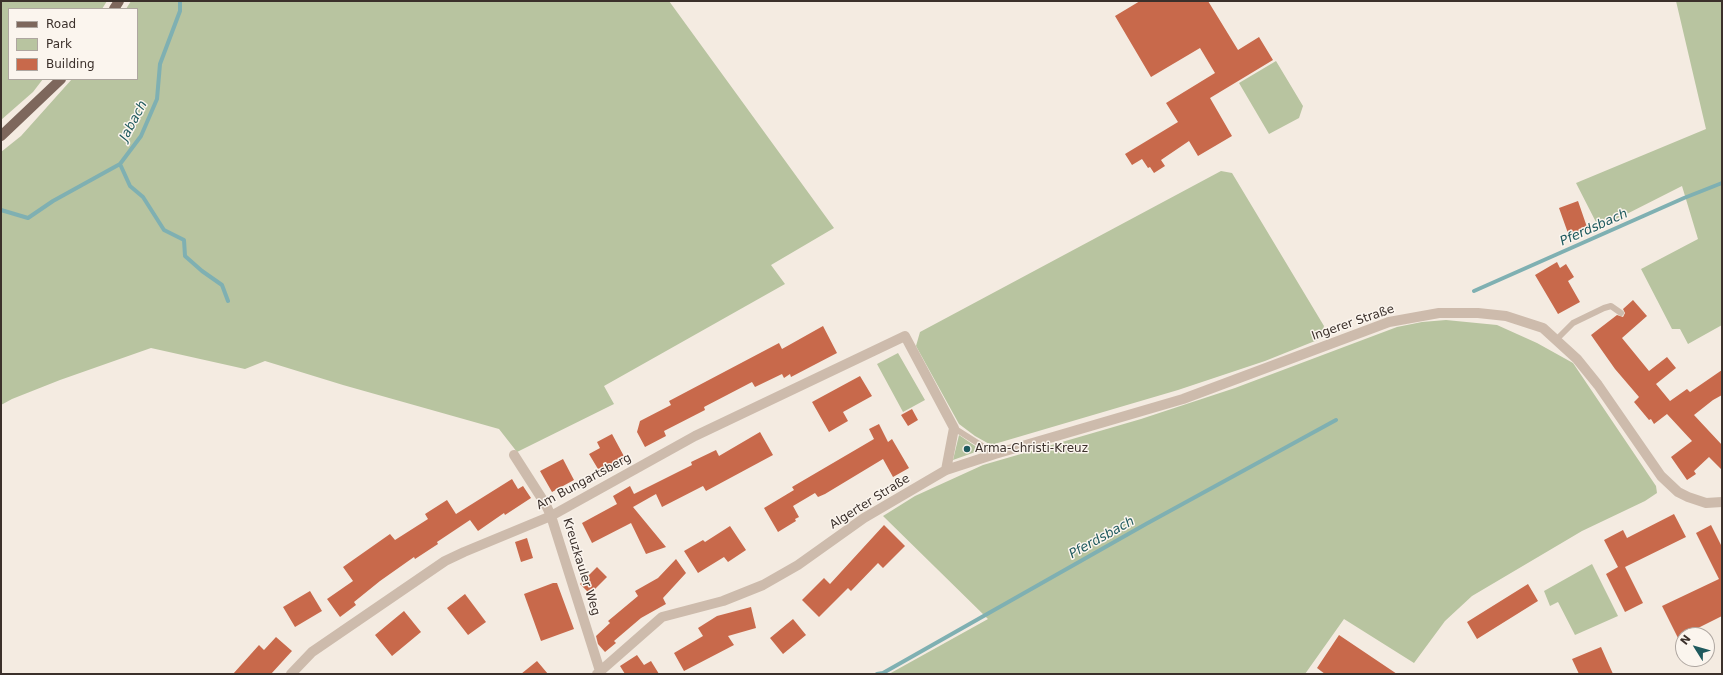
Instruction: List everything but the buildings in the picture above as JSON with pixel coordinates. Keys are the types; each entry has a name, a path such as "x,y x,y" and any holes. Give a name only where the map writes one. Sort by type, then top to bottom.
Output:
{"main road":[{"path":"1,136 60,80"}],"street":[{"name":"Ingerer Straße","path":"1183,399 1389,322 1439,313 1478,313 1506,316 1543,328 1577,359 1598,385 1661,476 1678,492 1688,497 1706,502 1722,502"},
{"name":"Am Bungartsberg","path":"291,674 312,652 445,561 551,516 695,436 905,336 954,428"},
{"name":"Algerter Straße","path":"598,673 662,617 723,601 763,585 798,565 864,518 946,470 995,454 1183,399"},
{"path":"946,470 954,428"},
{"name":"Kreuzkauler Weg","path":"514,455 546,505 551,516 598,673"}],"lane":[{"path":"1556,340 1573,323 1604,308 1611,306 1621,313"},
{"path":"954,428 995,454"}],"green space":[{"path":"1,1 107,1 103,8 8,8 8,80 42,80 33,92 1,120"},
{"path":"131,1 669,1 834,228 771,265 785,284 604,386 614,404 517,452 499,429 343,385 265,361 245,369 151,348 60,380 12,399 1,405 1,152 21,136 71,80 138,80 138,8 127,8"},
{"path":"1676,1 1722,1 1722,325 1688,344 1680,329 1672,329 1641,269 1698,239 1682,186 1599,228 1576,183 1706,129"},
{"path":"1276,61 1303,106 1299,118 1269,134 1239,83"},
{"path":"1221,171 1232,173 1324,326 1320,339 1265,361 1178,390 991,445 975,436 959,424 916,346 920,332"},
{"path":"1446,320 1497,325 1537,343 1573,363 1656,486 1657,493 1645,501 1582,531 1472,596 1445,621 1414,663 1344,619 1305,674 889,674 988,619 883,516 915,496 983,465 1141,419 1235,388 1397,327 1422,322"},
{"path":"898,353 925,400 903,412 877,364"},
{"path":"959,435 981,450 953,460"},
{"path":"1592,564 1618,616 1575,635 1558,602 1550,606 1544,591"}],"waterway":[{"name":"Jabach","path":"1,210 28,218 53,201 120,164 141,136 157,99 160,64 180,11 180,1"},
{"path":"120,164 130,186 143,197 164,230 184,240 185,256 202,271 222,285 228,301"},
{"name":"Pferdsbach","path":"1474,291 1684,198 1722,183"},
{"name":"Pferdsbach","path":"877,674 883,673 1146,524 1336,420"}],"place":[{"name":"Arma-Christi-Kreuz","path":"967,449"}]}
